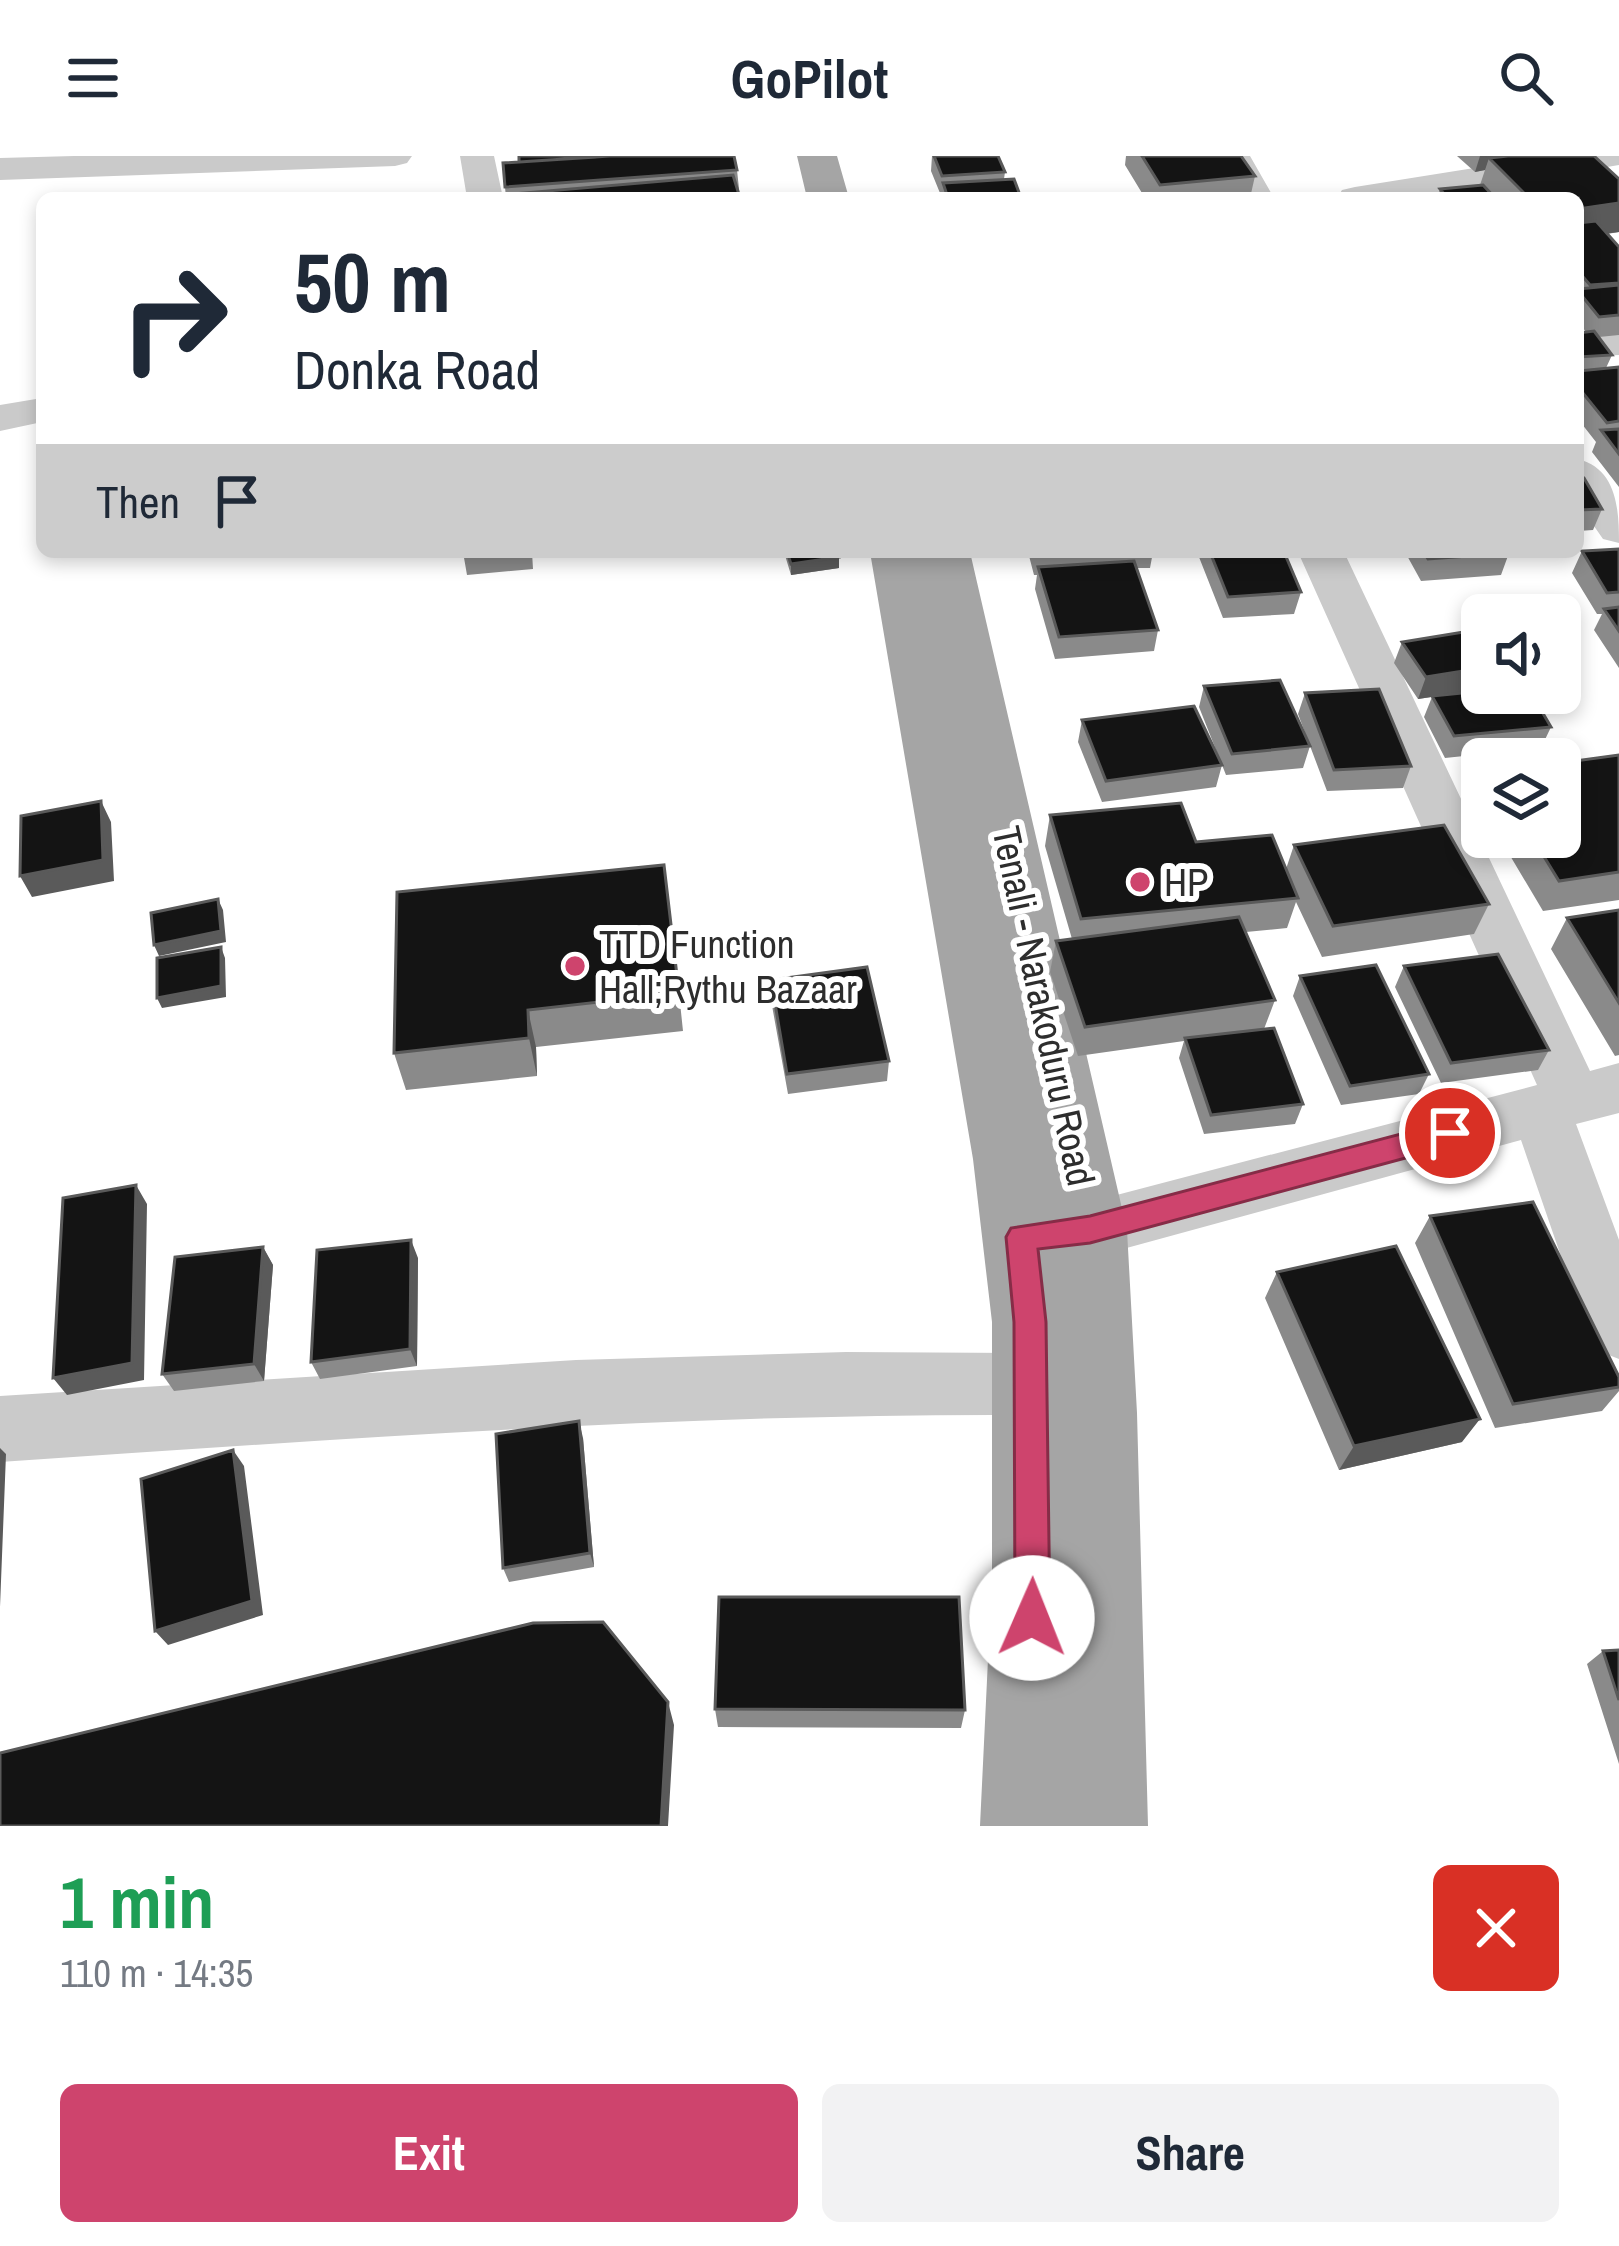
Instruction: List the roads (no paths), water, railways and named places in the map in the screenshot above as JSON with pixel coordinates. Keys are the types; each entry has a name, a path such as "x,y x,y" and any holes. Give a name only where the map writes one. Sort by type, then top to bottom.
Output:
{"main road":[{"path":"817,156 826,192"},
{"path":"855,156 863,192"},
{"name":"Tenali - Narakoduru Road","path":"897,558 1098,1413 1102,1826"},
{"name":"Tenali - Narakoduru Road","path":"945,558 1056,1233 1031,1384 1034,1576 1026,1826"}],"street":[{"path":"0,169 68,160 395,156"},
{"path":"477,156 484,192"},
{"path":"1233,156 1253,192"},
{"path":"1377,192 1378,156"},
{"path":"1395,192 1615,156"},
{"path":"1584,345 1619,343"},
{"path":"0,418 36,411"},
{"path":"1584,480 1619,529"},
{"path":"1324,558 1578,1099 1619,1329"},
{"path":"1056,1233 1578,1099"},
{"path":"0,1429 576,1392 846,1383 1031,1384"}],"place":[{"name":"HP","path":"1140,882"},
{"name":"TTD Function Hall;Rythu Bazaar","path":"575,966"}]}
